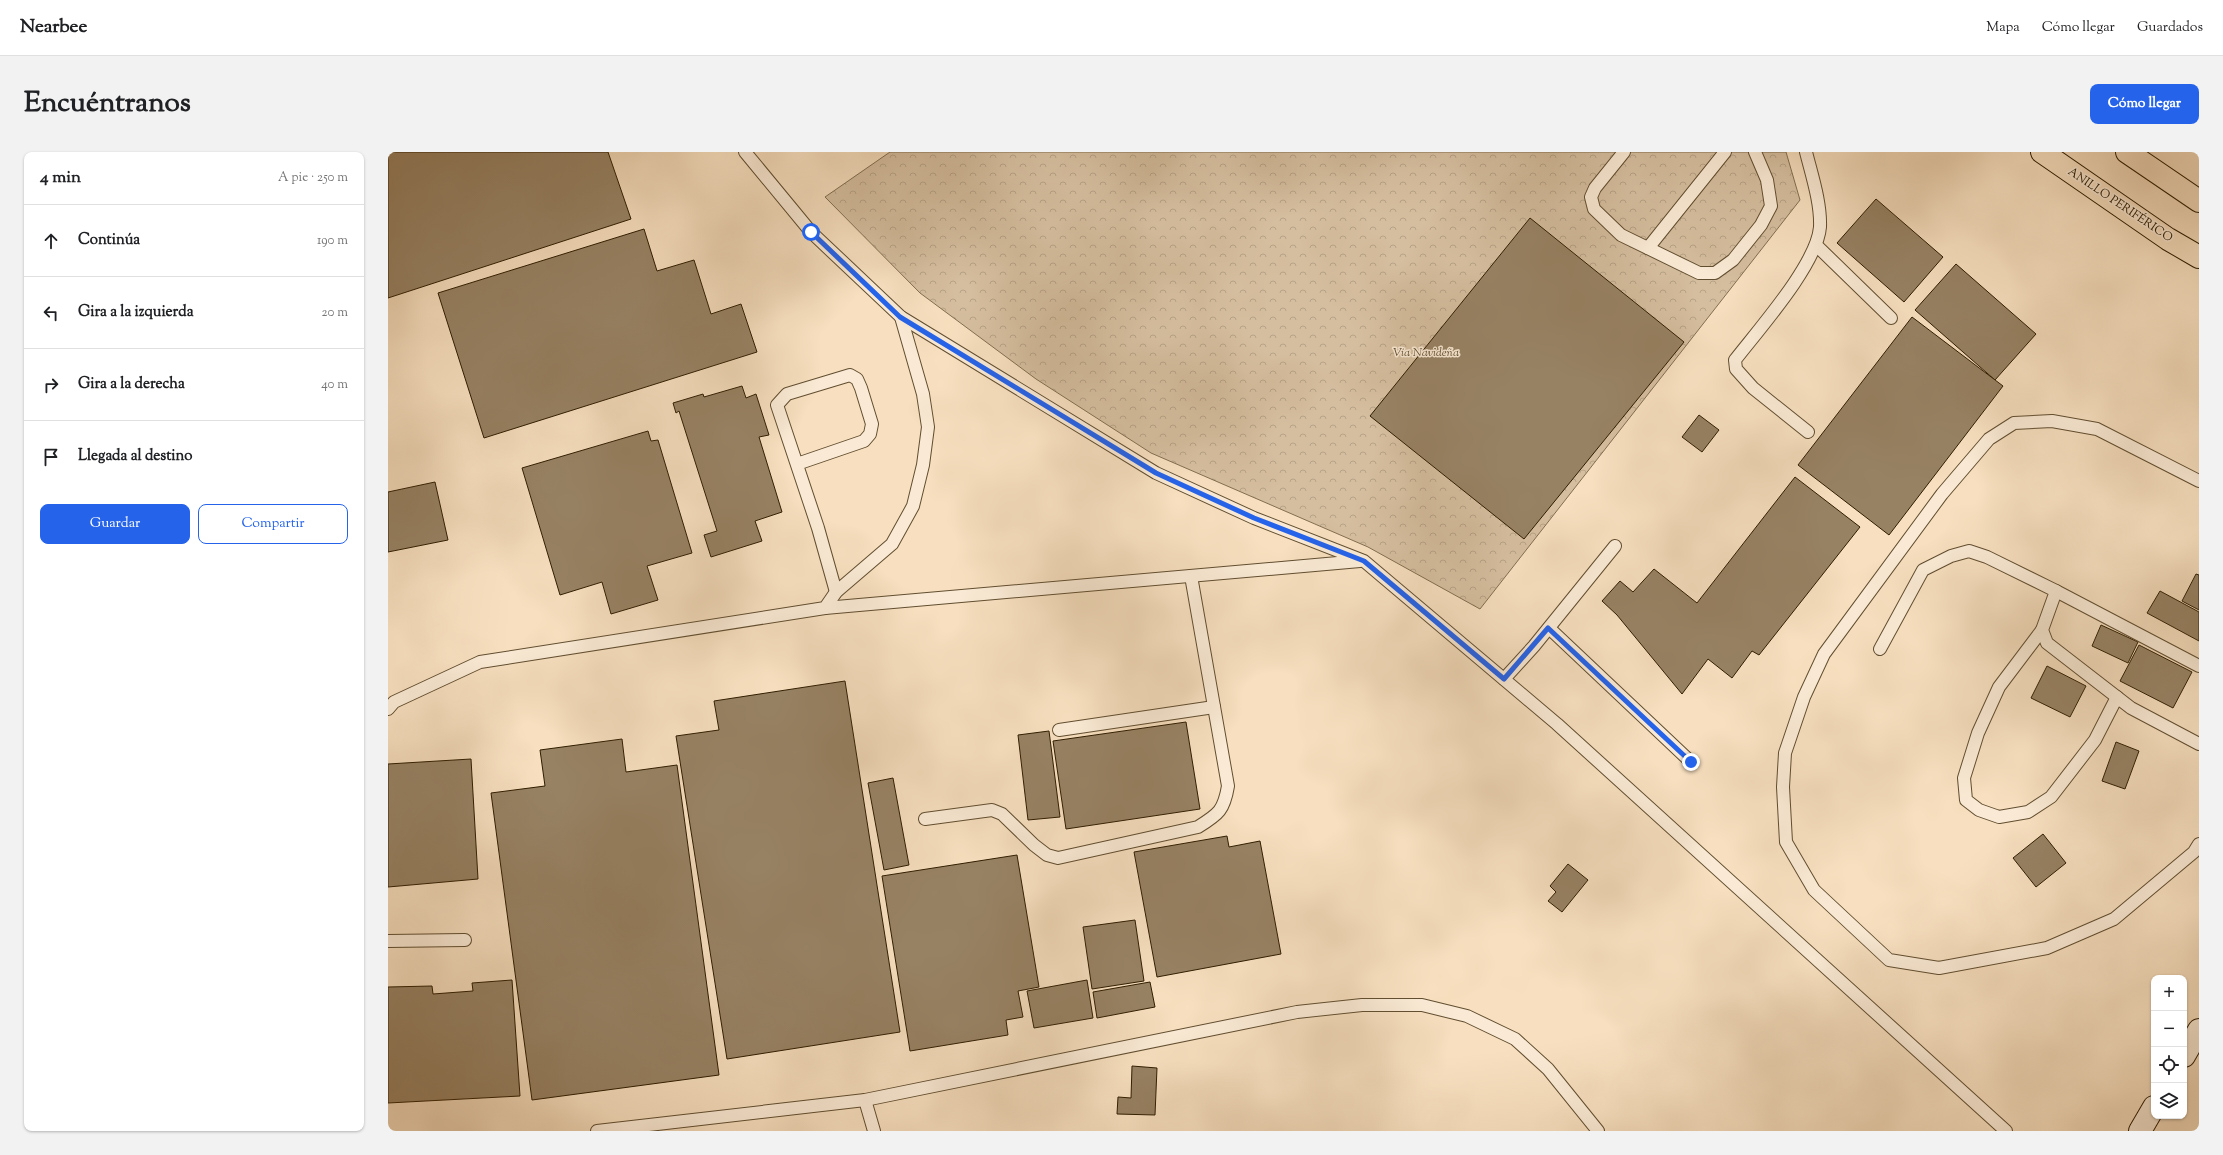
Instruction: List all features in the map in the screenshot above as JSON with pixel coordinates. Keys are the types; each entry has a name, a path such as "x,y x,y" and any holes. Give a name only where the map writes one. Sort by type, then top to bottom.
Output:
{"highway":[{"name":"ANILLO PERIFÉRICO","path":"2042,152 2168,239 2199,257"},
{"path":"2127,152 2199,201"}],"street":[{"path":"2187,1051 2199,1030"},
{"path":"2140,1131 2151,1112"}],"lane":[{"path":"745,152 811,232 900,317 1156,473 1254,518 1364,561 1563,730 2006,1131"},
{"path":"1624,152 1595,188 1591,197 1594,209 1621,235 1699,273 1714,273 1733,260 1761,225 1771,206 1767,180 1755,152"},
{"path":"1648,248 1725,152"},
{"path":"1806,152 1816,191 1819,219 1817,246 1804,270 1735,360 1736,369 1753,388 1808,432"},
{"path":"1817,246 1891,318"},
{"path":"825,608 836,592 892,544 913,506 923,465 928,427 923,394 900,317"},
{"path":"797,464 864,442 870,434 872,424 857,379 850,375 787,394 780,399 777,405 818,528 836,592"},
{"path":"2199,480 2097,429 2052,421 2014,423 1989,438 1942,494 1824,654 1804,696 1785,753 1783,787 1786,842 1814,890 1889,960 1939,968 2047,948 2114,919 2194,852 2199,844"},
{"path":"1504,679 1548,628 1614,546"},
{"path":"1880,649 1923,570 1951,556 1969,551 1987,557 2056,591 2199,666"},
{"path":"388,709 394,702 480,662 825,608 1364,561"},
{"path":"925,820 992,810 1002,814 1038,848 1047,854 1058,858 1198,827 1218,814 1225,802 1228,786 1192,576"},
{"path":"2056,591 2042,630 1999,687 1978,733 1964,778 1966,800 1979,810 1999,817 2028,812 2052,797 2095,740 2117,697"},
{"path":"1548,628 1691,762"},
{"path":"2042,630 2048,643 2131,708 2198,739"},
{"path":"1059,730 1214,707"},
{"path":"388,941 465,940"},
{"path":"597,1131 865,1100 1296,1012 1362,1005 1422,1005 1467,1016 1515,1039 1548,1069 1598,1131"},
{"path":"865,1100 874,1131"}],"green space":[{"name":"Vía Navideña","path":"890,152 1786,152 1800,200 1480,609 1368,547 1151,453 1036,379 920,293 825,197"}],"building":[{"path":"388,152 608,152 631,219 388,298"},
{"path":"1876,199 1943,257 1904,302 1837,243"},
{"path":"1530,218 1684,342 1524,539 1370,416"},
{"path":"644,229 657,271 694,260 711,314 741,304 757,352 484,438 438,293"},
{"path":"1956,264 2036,334 1995,380 1915,310"},
{"path":"1912,317 2003,386 1889,535 1798,465"},
{"path":"742,386 746,398 756,394 769,435 759,437 782,512 755,521 762,541 711,557 704,535 717,531 679,411 676,413 673,403 703,394 704,397"},
{"path":"1699,415 1719,430 1702,452 1682,437"},
{"path":"648,431 651,441 658,440 692,553 647,566 658,600 611,614 602,582 560,595 522,468"},
{"path":"1795,477 1860,527 1759,655 1752,651 1732,678 1708,659 1682,694 1617,615 1602,601 1620,581 1633,592 1654,569 1697,603"},
{"path":"435,482 448,540 388,552 388,492"},
{"path":"2196,574 2199,575 2199,610 2182,601"},
{"path":"2160,591 2199,612 2199,641 2147,613"},
{"path":"2101,625 2138,642 2128,663 2092,646"},
{"path":"2139,645 2192,672 2173,708 2120,681"},
{"path":"2047,666 2086,686 2070,717 2031,698"},
{"path":"845,681 900,1032 727,1059 676,736 719,730 714,701"},
{"path":"1186,722 1200,809 1066,829 1053,741"},
{"path":"1049,731 1060,817 1028,820 1018,735"},
{"path":"622,739 626,772 677,765 719,1075 532,1100 491,793 545,786 540,750"},
{"path":"2116,742 2139,751 2125,789 2102,781"},
{"path":"471,759 478,879 388,887 388,764"},
{"path":"893,778 909,865 884,870 868,783"},
{"path":"2043,834 2066,863 2036,887 2013,858"},
{"path":"1227,836 1229,847 1260,841 1281,954 1157,977 1134,852"},
{"path":"1017,855 1039,987 1018,991 1023,1017 1006,1020 1008,1035 910,1051 882,876"},
{"path":"1568,864 1588,880 1562,912 1548,901 1556,892 1550,886"},
{"path":"1135,920 1144,981 1092,989 1083,927"},
{"path":"512,980 520,1096 388,1103 388,987 432,986 433,994 473,991 472,983"},
{"path":"1087,980 1093,1018 1034,1028 1027,991"},
{"path":"1150,982 1155,1007 1097,1018 1093,992"},
{"path":"1132,1066 1157,1068 1155,1115 1117,1114 1118,1097 1131,1098"}],"route":[{"path":"811,232 900,317 1156,473 1254,518 1364,561 1504,679 1548,628 1691,762"}]}
